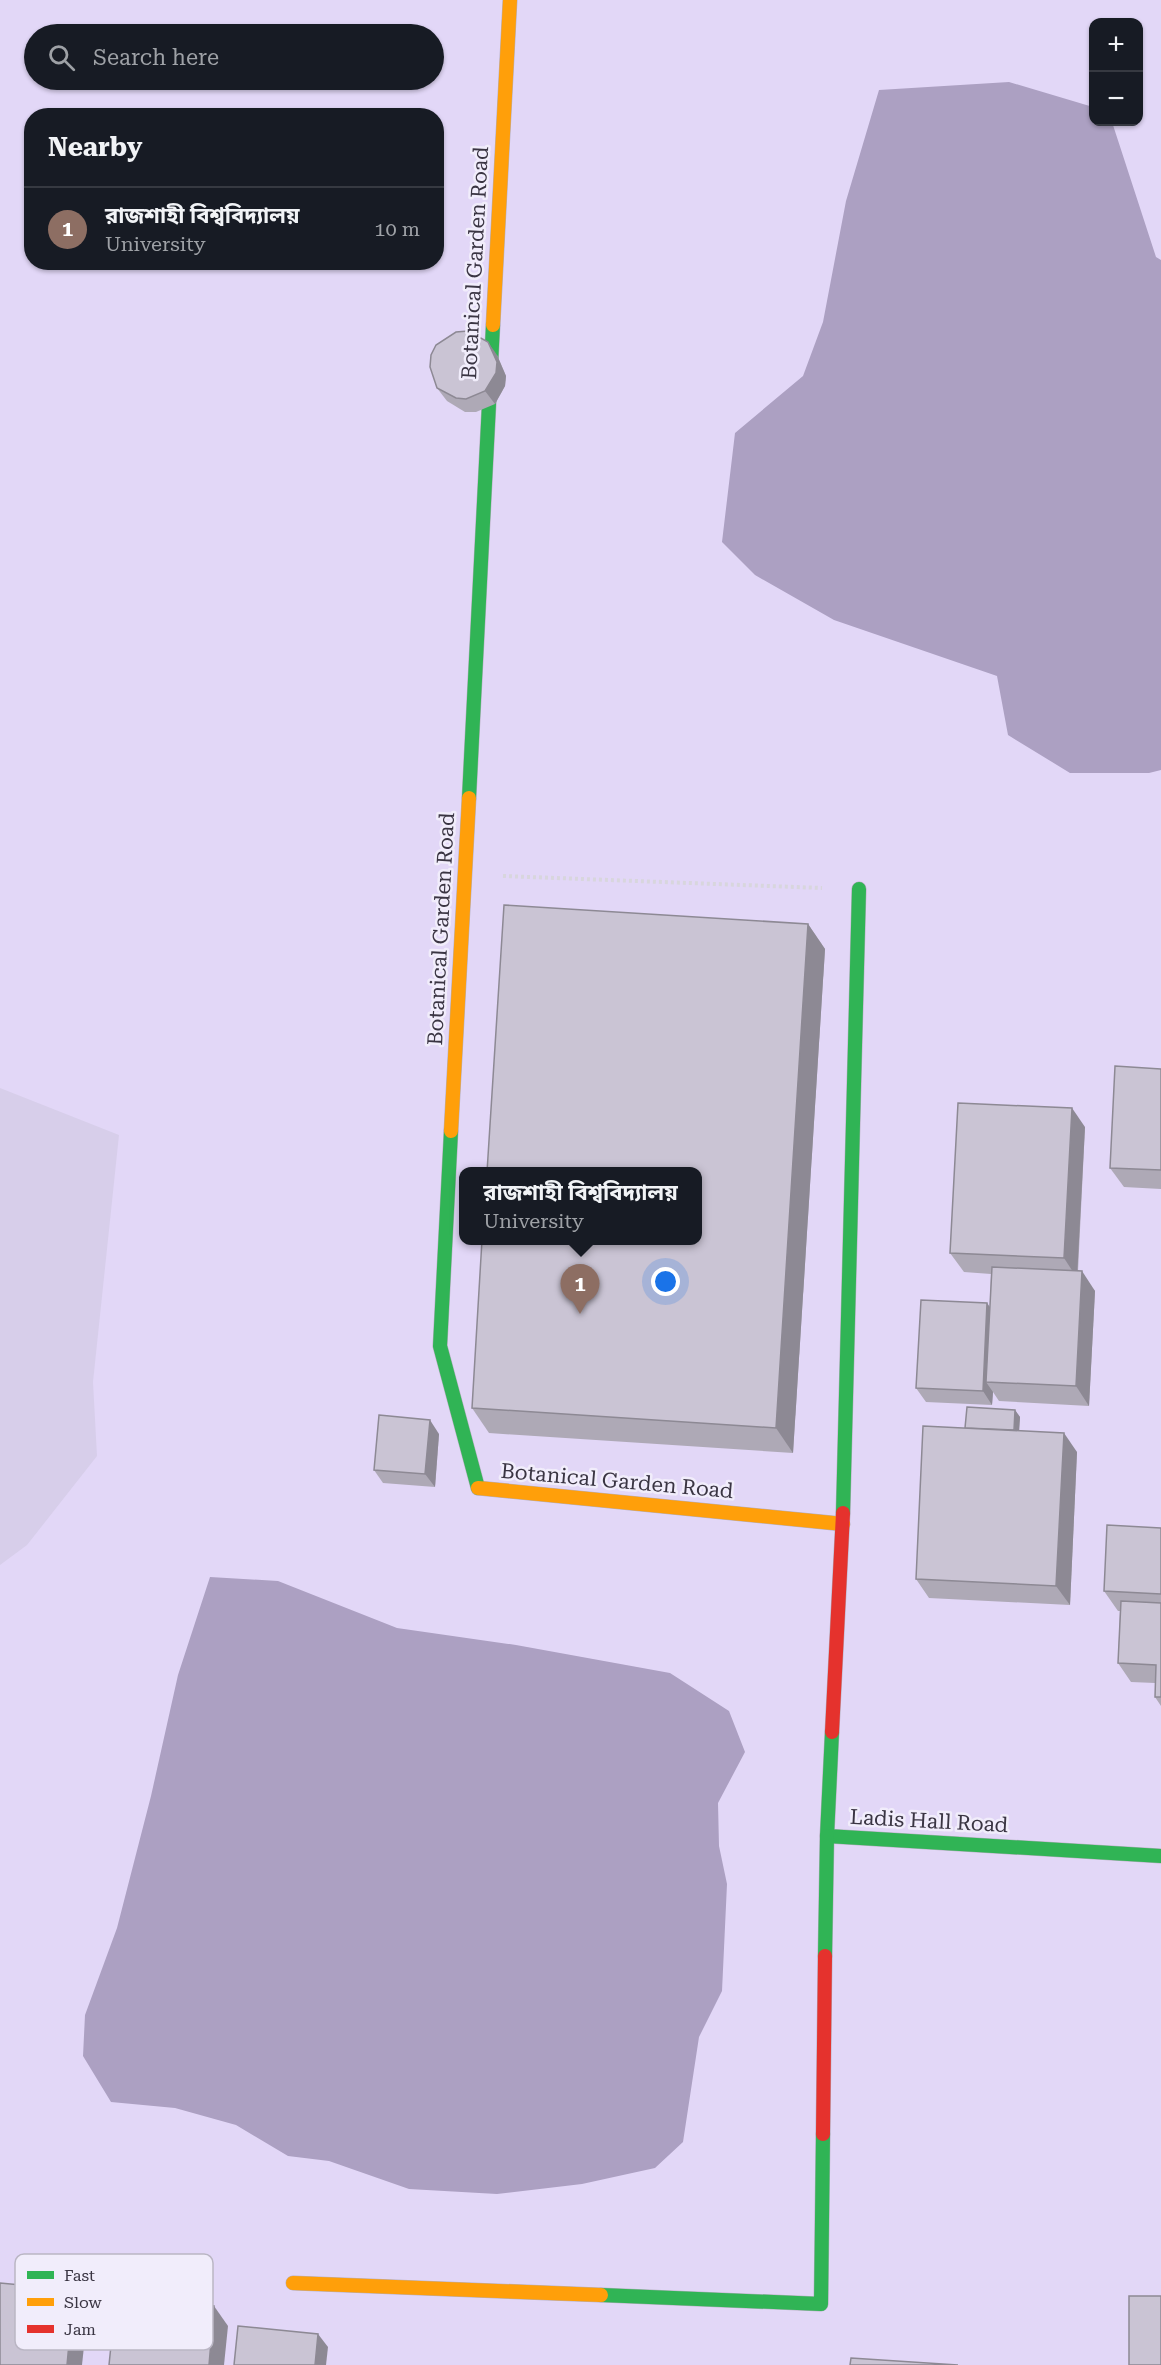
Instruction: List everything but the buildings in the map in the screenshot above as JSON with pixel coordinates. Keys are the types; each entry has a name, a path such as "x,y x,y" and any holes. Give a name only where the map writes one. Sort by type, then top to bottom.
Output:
{"street":[{"name":"Botanical Garden Road","path":"510,0 440,1346 478,1489 843,1524"},
{"name":"Ladis Hall Road","path":"859,889 843,1524 827,1836 1161,1856"},
{"path":"293,2283 820,2304 827,1836"}],"path":[{"path":"492,875 859,889"}],"shaded area":[{"path":"0,0 1161,0 1161,2365 0,2365"},
{"path":"1009,82 1089,106 1089,126 1113,126 1156,257 1161,260 1161,770 1149,773 1070,773 1008,735 997,676 834,620 755,575 722,542 735,433 803,376 823,322 846,201 879,90"},
{"path":"0,1088 119,1135 93,1382 97,1456 27,1545 0,1565"},
{"path":"210,1577 278,1581 397,1628 516,1645 670,1673 729,1711 745,1752 718,1803 719,1846 727,1884 722,1991 699,2037 683,2142 655,2168 582,2184 497,2194 409,2189 329,2161 288,2156 236,2125 175,2108 111,2102 83,2056 85,2015 117,1928 151,1796 178,1675"}],"traffic: fast":[{"path":"469,798 493,325"},
{"path":"843,1513 859,889"},
{"path":"451,1131 440,1346 478,1488"},
{"path":"832,1732 827,1836 1161,1856"},
{"path":"825,1956 827,1836"},
{"path":"601,2295 821,2304 823,2134"}],"traffic: slow":[{"path":"493,325 510,0"},
{"path":"451,1131 469,798"},
{"path":"478,1488 843,1524"},
{"path":"293,2283 601,2295"}],"traffic: jam":[{"path":"832,1732 843,1513"},
{"path":"823,2134 825,1956"}],"place":[{"name":"রাজশাহী বিশ্ববিদ্যালয়","path":"580,1314"}]}
